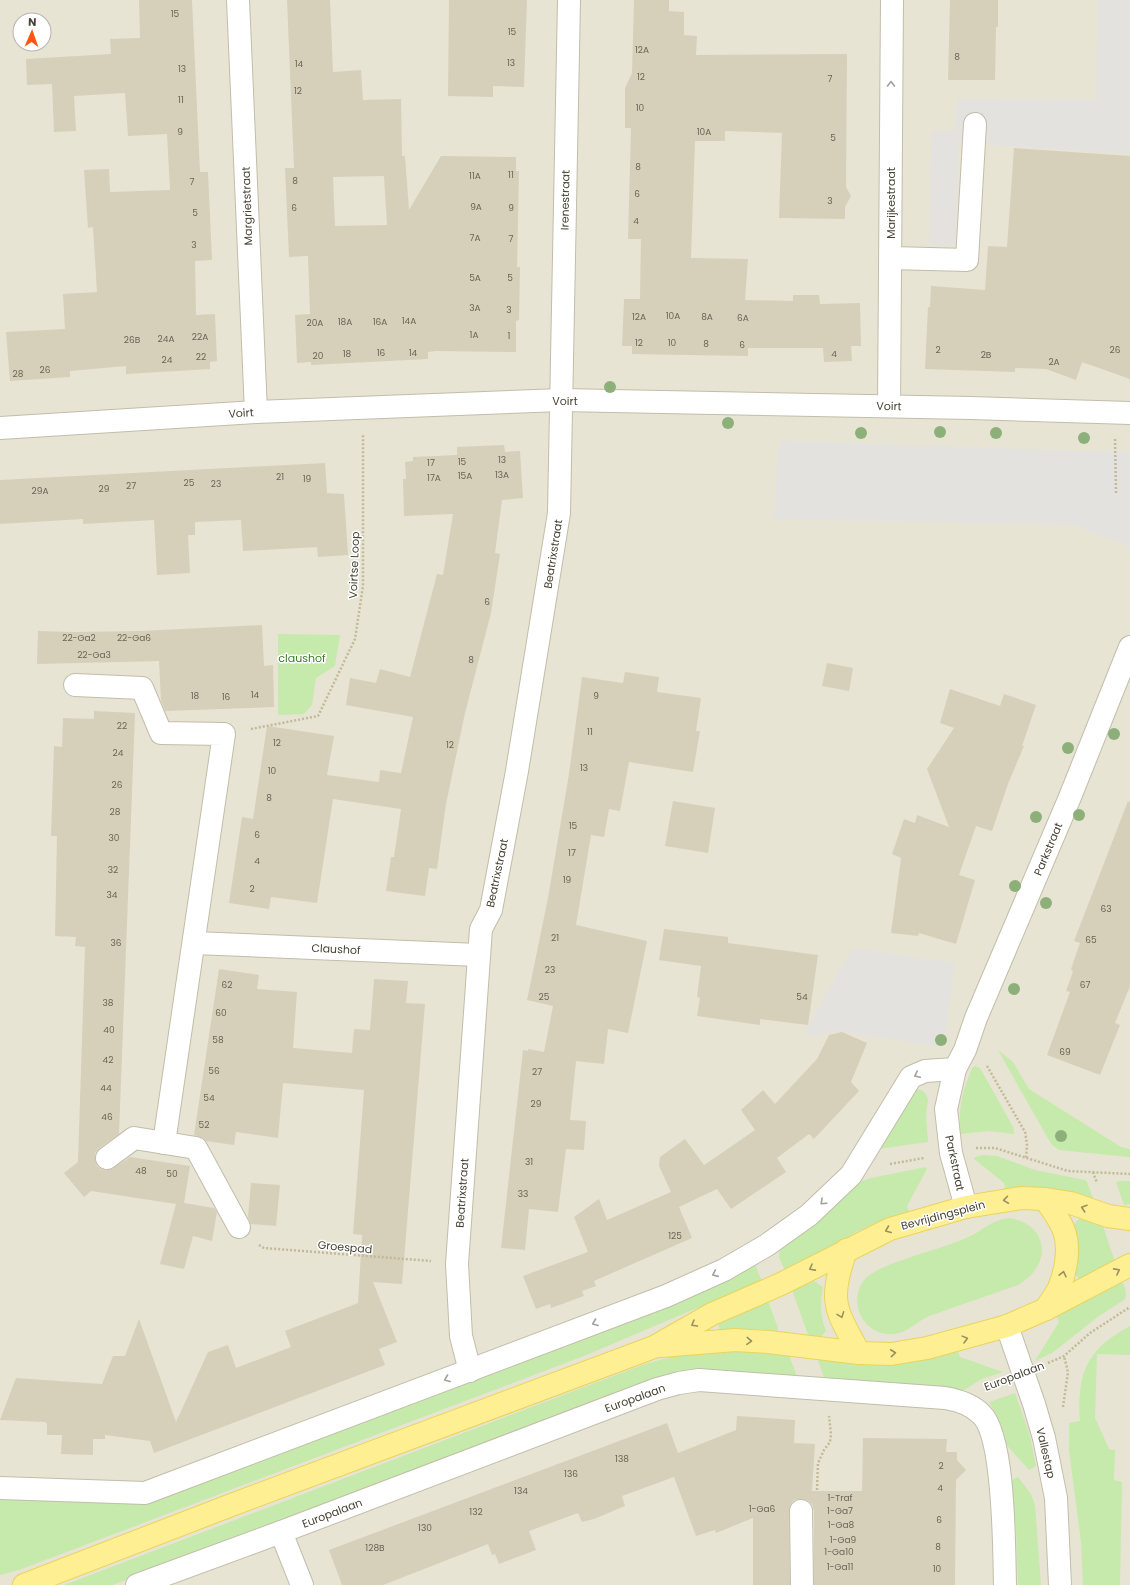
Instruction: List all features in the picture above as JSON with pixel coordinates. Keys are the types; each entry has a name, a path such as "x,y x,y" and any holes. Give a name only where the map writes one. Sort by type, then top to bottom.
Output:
{"main road":[{"name":"Bevrijdingsplein","path":"846,1250 890,1229 966,1207 1021,1198 1045,1199"},
{"path":"1045,1199 1071,1203 1108,1216 1127,1217"},
{"path":"1045,1199 1058,1217 1065,1232 1066,1247 1065,1264 1060,1287 1046,1309"},
{"path":"24,1585 234,1504 654,1347 712,1314 781,1284 846,1250"},
{"path":"846,1250 838,1274 836,1296 839,1312 860,1353"},
{"path":"654,1347 735,1340 769,1342 860,1353 891,1354 927,1348 1007,1326 1046,1309 1130,1265"}],"street":[{"name":"Margrietstraat","path":"238,0 256,412"},
{"name":"Irenestraat","path":"561,400 570,0"},
{"name":"Marijkestraat","path":"889,406 888,343 891,258 890,123 892,0"},
{"path":"891,258 967,260 975,124"},
{"name":"Voirt","path":"0,428 256,412 561,400 889,406 1130,413"},
{"name":"Beatrixstraat","path":"470,1371 460,1336 457,1264 478,955 481,929 491,910 518,771 559,513 561,400"},
{"name":"Parkstraat","path":"966,1207 951,1153 946,1109 955,1068 965,1050 976,1018 1070,796 1130,647"},
{"path":"75,685 142,688 161,733 224,734 164,1143"},
{"name":"Claushof","path":"194,943 478,955"},
{"path":"0,1488 145,1493 666,1296 724,1270 767,1245 798,1224 851,1175 911,1076 925,1071 955,1068"},
{"path":"107,1158 134,1138 196,1148 239,1227"},
{"name":"Vallestap","path":"1007,1326 1044,1438 1056,1498 1060,1585"},
{"name":"Europalaan","path":"137,1585 678,1382 699,1380 945,1398 957,1400 969,1406"},
{"path":"969,1406 981,1414 989,1425 994,1438 1001,1490 1006,1585"},
{"path":"801,1510 802,1585"},
{"path":"281,1532 302,1585"}],"path":[{"name":"Voirtse Loop","path":"224,734 318,716 355,639 363,586 363,408"},
{"path":"1115,447 1116,492"},
{"path":"965,1050 985,1063 1025,1132 1027,1145 1026,1158"},
{"path":"851,1175 890,1164 981,1147 995,1148 1068,1171 1130,1174"},
{"name":"Groespad","path":"239,1227 264,1248 457,1264"},
{"name":"Europalaan","path":"969,1406 980,1389 1064,1356 1090,1333 1130,1307"},
{"path":"801,1510 816,1502 818,1463 824,1450 830,1442 831,1434 829,1416 836,1390"}],"shaded area":[{"path":"0,0 1130,0 1130,1585 0,1585"},
{"path":"1098,0 1130,0 1130,154 959,143 956,244 929,246 931,131 955,131 956,99 1096,100"},
{"path":"779,441 1130,452 1130,547 1073,525 774,519"},
{"path":"852,948 956,963 943,1047 842,1032 803,1036"}],"green space":[{"name":"claushof","path":"278,634 340,635 335,666 316,678 312,705 304,714 278,715"},
{"path":"998,1050 1013,1062 1029,1089 1121,1147 1130,1149 1130,1157 1059,1150 1052,1145"},
{"path":"975,1066 980,1068 1013,1127 1014,1134 988,1131 961,1134 960,1116 962,1101 972,1068"},
{"path":"918,1089 923,1091 928,1100 926,1115 928,1142 878,1149 913,1090"},
{"path":"982,1155 997,1156 1035,1170 1085,1180 1093,1198 1024,1189 1005,1189 1004,1183 973,1158"},
{"path":"926,1167 927,1169 907,1206 909,1212 873,1224 854,1233 823,1253 785,1271 779,1257 780,1250 805,1231 852,1187 859,1182 871,1178"},
{"path":"1130,1181 1130,1204 1124,1205 1116,1182"},
{"path":"1081,1216 1102,1223 1115,1262 1083,1281 1074,1274 1078,1250 1074,1225"},
{"path":"1010,1218 1023,1222 1033,1229 1039,1237 1042,1247 1041,1257 1037,1268 1029,1277 1018,1285 929,1316 908,1329 894,1334 874,1330 861,1316 857,1298 865,1279 872,1273 883,1267 956,1242 972,1235 992,1223"},
{"path":"755,1264 762,1282 760,1285 697,1308 584,1356 19,1570 0,1575 0,1499 131,1504 155,1501 649,1313"},
{"path":"814,1281 823,1287 821,1309 826,1331 819,1339 809,1337 793,1293 794,1290"},
{"path":"1121,1281 1126,1290 1124,1300 1099,1316 1052,1353 1035,1361 1059,1322 1057,1316"},
{"path":"768,1301 778,1328 777,1331 756,1329 720,1331 717,1320"},
{"path":"1130,1326 1130,1355 1097,1354 1095,1418 1109,1449 1115,1450 1114,1480 1122,1482 1120,1585 1083,1585 1081,1542 1069,1450 1069,1423 1080,1421 1079,1400 1082,1381 1089,1361 1095,1352 1110,1338"},
{"path":"714,1349 788,1352 796,1374 794,1377 582,1407 113,1585 64,1585 645,1364 686,1353"},
{"path":"958,1352 960,1357 1003,1372 982,1379 964,1390 959,1390 827,1380 824,1377 818,1361 820,1359 839,1362 873,1364 906,1362"},
{"path":"1015,1393 1030,1436 1036,1466 1029,1470 1005,1443 997,1416 989,1402"},
{"path":"1018,1477 1031,1494 1035,1505 1041,1585 1018,1585 1016,1528 1010,1481"}],"building":[{"path":"139,0 192,0 200,172 208,172 212,260 195,261 196,315 215,314 217,361 210,362 210,369 126,374 126,366 70,371 70,377 10,381 6,332 65,329 63,294 97,292 93,227 88,228 84,170 109,169 110,192 170,190 167,134 128,136 125,93 74,96 76,131 54,132 52,84 27,85 26,59 111,54 110,39 140,38"},
{"path":"287,0 330,0 333,72 361,70 363,100 401,99 402,156 405,156 409,210 441,156 516,157 516,171 519,171 517,267 520,267 519,320 516,321 516,352 436,351 428,352 428,359 311,365 311,362 297,363 295,315 310,314 308,256 289,257 285,168 294,168","holes":["384,176 387,225 335,226 333,177"]},
{"path":"449,0 527,0 524,87 493,86 493,97 448,96"},
{"path":"634,0 669,0 669,11 684,12 684,35 697,36 696,55 847,54 846,187 851,196 845,207 845,219 779,218 782,133 725,131 725,141 695,141 691,258 748,259 745,300 793,301 793,295 819,295 820,304 860,303 861,346 851,346 852,361 824,362 823,348 748,348 748,356 632,354 632,346 622,346 624,299 640,299 641,239 628,239 631,128 625,128 625,88 632,73"},
{"path":"950,0 998,0 995,80 948,80"},
{"path":"1014,148 1130,156 1130,379 1082,362 1076,380 1046,369 1015,368 1015,372 925,369 928,307 930,307 931,286 985,290 988,246 1007,247"},
{"path":"504,445 505,452 520,451 523,498 502,500 495,553 500,554 491,613 465,713 446,804 437,869 429,868 425,896 386,891 391,857 394,857 401,809 333,799 317,903 271,897 269,909 229,903 242,817 253,819 267,726 334,736 327,775 379,782 380,770 401,773 413,717 346,705 350,678 376,683 380,669 410,677 437,574 443,575 453,514 404,516 403,479 406,479 405,462 413,461 413,457 457,455 457,447"},
{"path":"325,463 327,493 344,494 348,555 318,557 317,547 243,551 241,520 195,522 195,535 188,535 190,573 157,575 154,520 83,524 83,519 0,524 0,480"},
{"path":"262,625 264,666 273,665 274,707 165,711 161,700 159,661 37,664 38,631 141,631"},
{"path":"827,663 853,668 849,691 822,686"},
{"path":"625,672 659,677 657,692 701,698 696,731 700,731 693,772 629,762 620,811 609,809 604,837 591,835 576,925 647,941 628,1033 608,1029 604,1064 576,1061 570,1120 586,1121 584,1150 566,1149 558,1212 529,1209 525,1250 501,1248 523,1050 528,1051 528,1049 544,1052 553,1006 527,1000 548,898 569,774 582,677 623,683"},
{"path":"950,689 1000,706 1004,694 1036,705 1022,746 1024,746 1008,784 992,831 976,826 959,875 975,880 956,944 919,933 918,936 891,933 901,858 892,854 904,819 915,823 917,815 949,827 927,769 954,728 940,723"},
{"path":"94,711 135,713 119,1134 99,1148 95,1153 95,1160 97,1166 102,1170 114,1168 130,1157 190,1166 184,1203 214,1208 217,1212 212,1241 193,1236 184,1269 160,1264 176,1204 91,1191 84,1197 64,1173 78,1162 85,947 75,946 76,937 55,936 57,836 51,836 54,746 62,747 63,718 94,719"},
{"path":"673,801 715,808 708,853 665,846"},
{"path":"1128,801 1130,802 1130,986 1115,1023 1120,1025 1100,1075 1047,1055 1070,992 1066,991 1073,972 1071,969 1080,943 1074,941"},
{"path":"664,929 728,937 728,943 818,955 808,1025 760,1019 760,1025 697,1016 700,998 697,997 701,966 659,960"},
{"path":"219,969 259,975 257,989 297,992 293,1048 352,1053 354,1029 370,1030 374,979 408,981 406,1003 425,1004 402,1284 373,1282 397,1342 379,1349 385,1365 154,1453 150,1441 105,1435 105,1439 93,1439 93,1455 61,1454 62,1435 47,1435 47,1424 45,1422 0,1420 16,1378 102,1384 113,1356 125,1356 139,1319 176,1422 208,1352 228,1345 236,1368 291,1347 285,1331 358,1303 362,1235 353,1234 364,1090 283,1083 278,1138 236,1132 234,1145 206,1141 203,1138 194,1135"},
{"path":"842,1032 867,1043 851,1082 859,1091 814,1139 809,1134 777,1158 786,1172 731,1209 717,1189 679,1207 692,1238 594,1281 596,1286 582,1291 584,1296 551,1308 550,1304 536,1309 523,1276 588,1252 574,1217 599,1199 607,1220 671,1192 659,1166 660,1157 685,1139 704,1165 729,1148 755,1130 741,1110 763,1090 775,1104 817,1059 829,1035"},
{"path":"251,1183 280,1185 276,1226 251,1224 248,1217"},
{"path":"737,1416 795,1420 794,1443 815,1444 812,1491 862,1491 863,1438 947,1439 946,1452 957,1452 957,1460 966,1470 956,1480 955,1585 814,1585 814,1511 812,1504 807,1500 801,1499 794,1500 790,1505 789,1511 790,1585 753,1585 753,1518 716,1533 715,1530 696,1536 674,1477 622,1496 625,1506 594,1519 582,1522 578,1513 529,1531 536,1550 499,1564 495,1554 492,1555 488,1544 383,1585 342,1585 329,1550 667,1423 678,1453 736,1430"}]}
